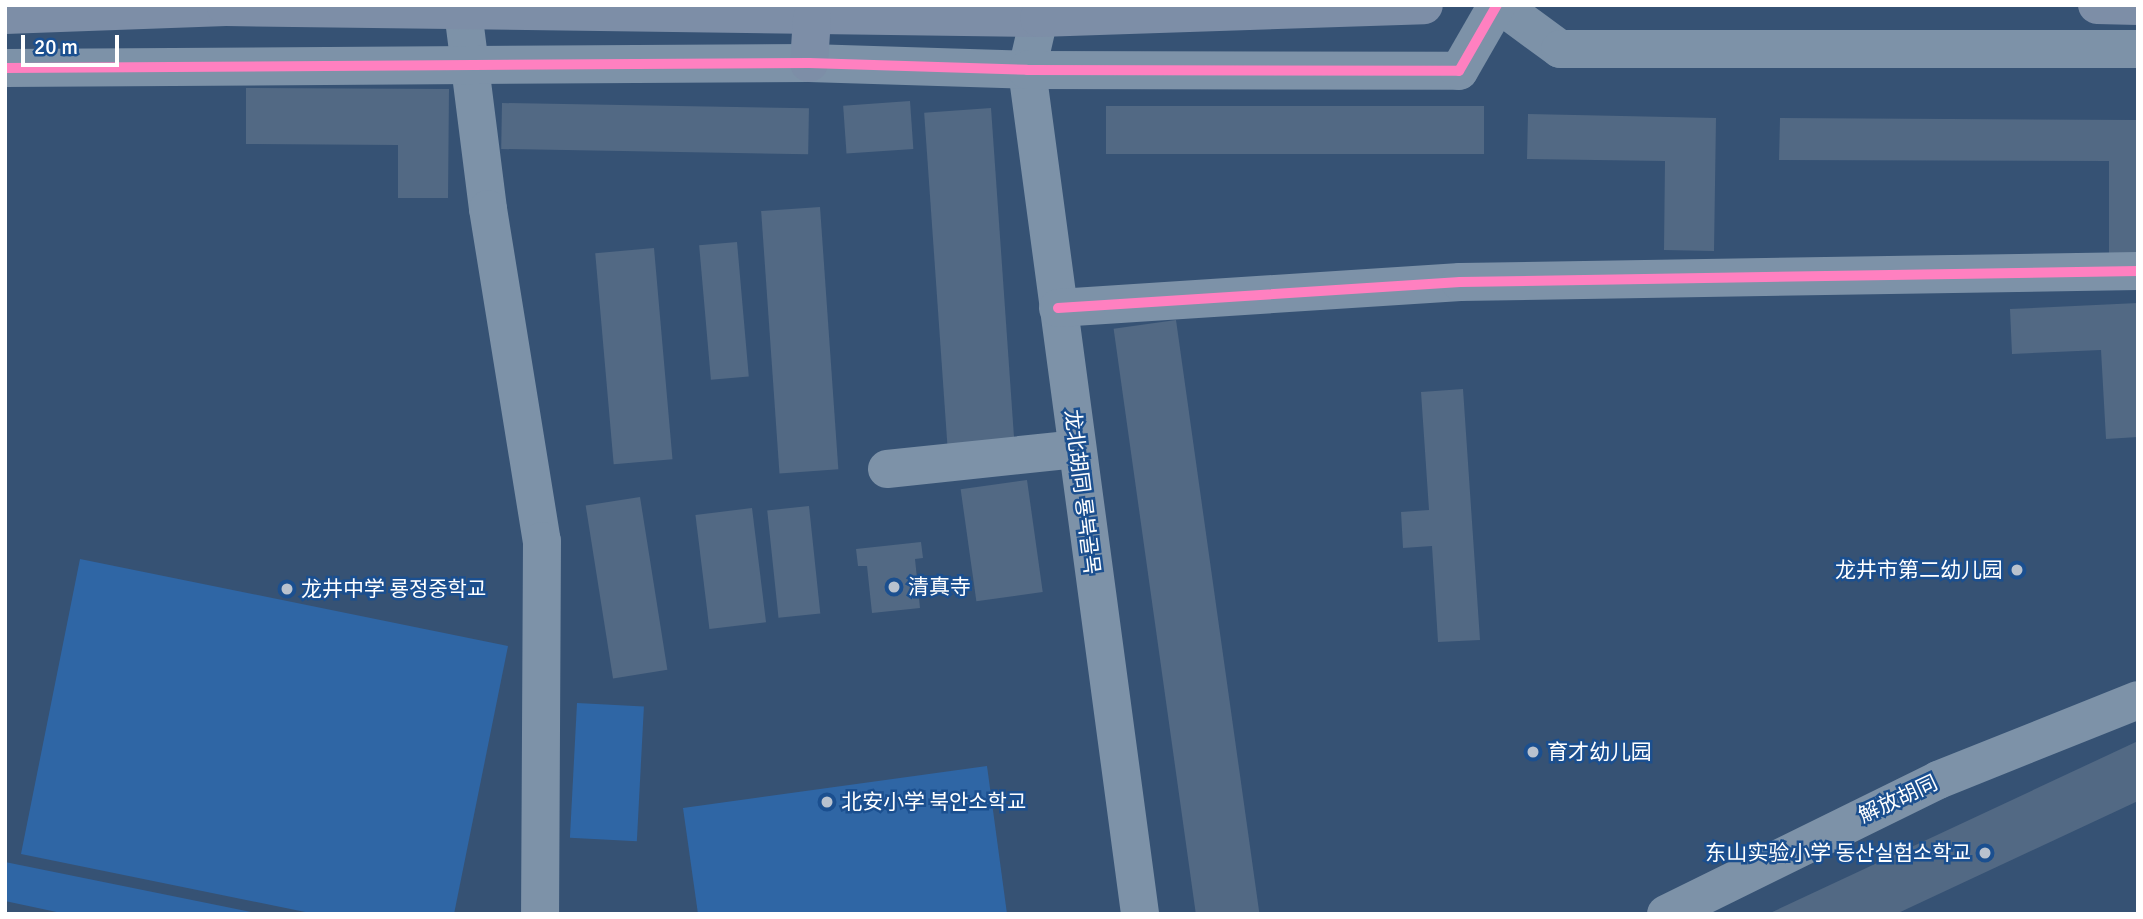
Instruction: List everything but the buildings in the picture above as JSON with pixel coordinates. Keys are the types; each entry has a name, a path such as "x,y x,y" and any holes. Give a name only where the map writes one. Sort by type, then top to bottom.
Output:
{"main road":[{"path":"5,15 226,6 407,6 463,11 812,18 1039,18 1132,7 1424,5"},
{"path":"2097,5 2138,6"},
{"path":"809,63 812,18"}],"street":[{"path":"5,68 809,63 1027,70 1459,71 1499,5 1560,49 2138,49"},
{"path":"463,11 474,66 488,209 542,541 540,914"},
{"path":"1027,70 1039,18"},
{"name":"龙北胡同 룡북골목","path":"1027,70 1140,914"},
{"path":"1058,308 1460,282 2138,271"},
{"path":"887,469 1076,449"},
{"name":"解放胡同","path":"1666,914 1938,780 2138,700"}],"shaded area":[{"path":"80,559 508,646 454,914 315,914 21,854"},
{"path":"577,703 644,707 637,841 570,838"},
{"path":"987,766 1007,914 698,914 683,808"},
{"path":"5,862 261,914 66,914 5,901"}],"cycle path":[{"path":"5,68 809,63 1027,70 1459,71 1497,5"},
{"path":"1058,308 1460,282 2138,271"}],"place":[{"name":"龙井市第二幼儿园","path":"2017,570"},
{"name":"清真寺","path":"894,587"},
{"name":"龙井中学 룡정중학교","path":"287,589"},
{"name":"育才幼儿园","path":"1533,752"},
{"name":"北安小学 북안소학교","path":"827,802"},
{"name":"东山实验小学 동산실험소학교","path":"1985,853"}]}
